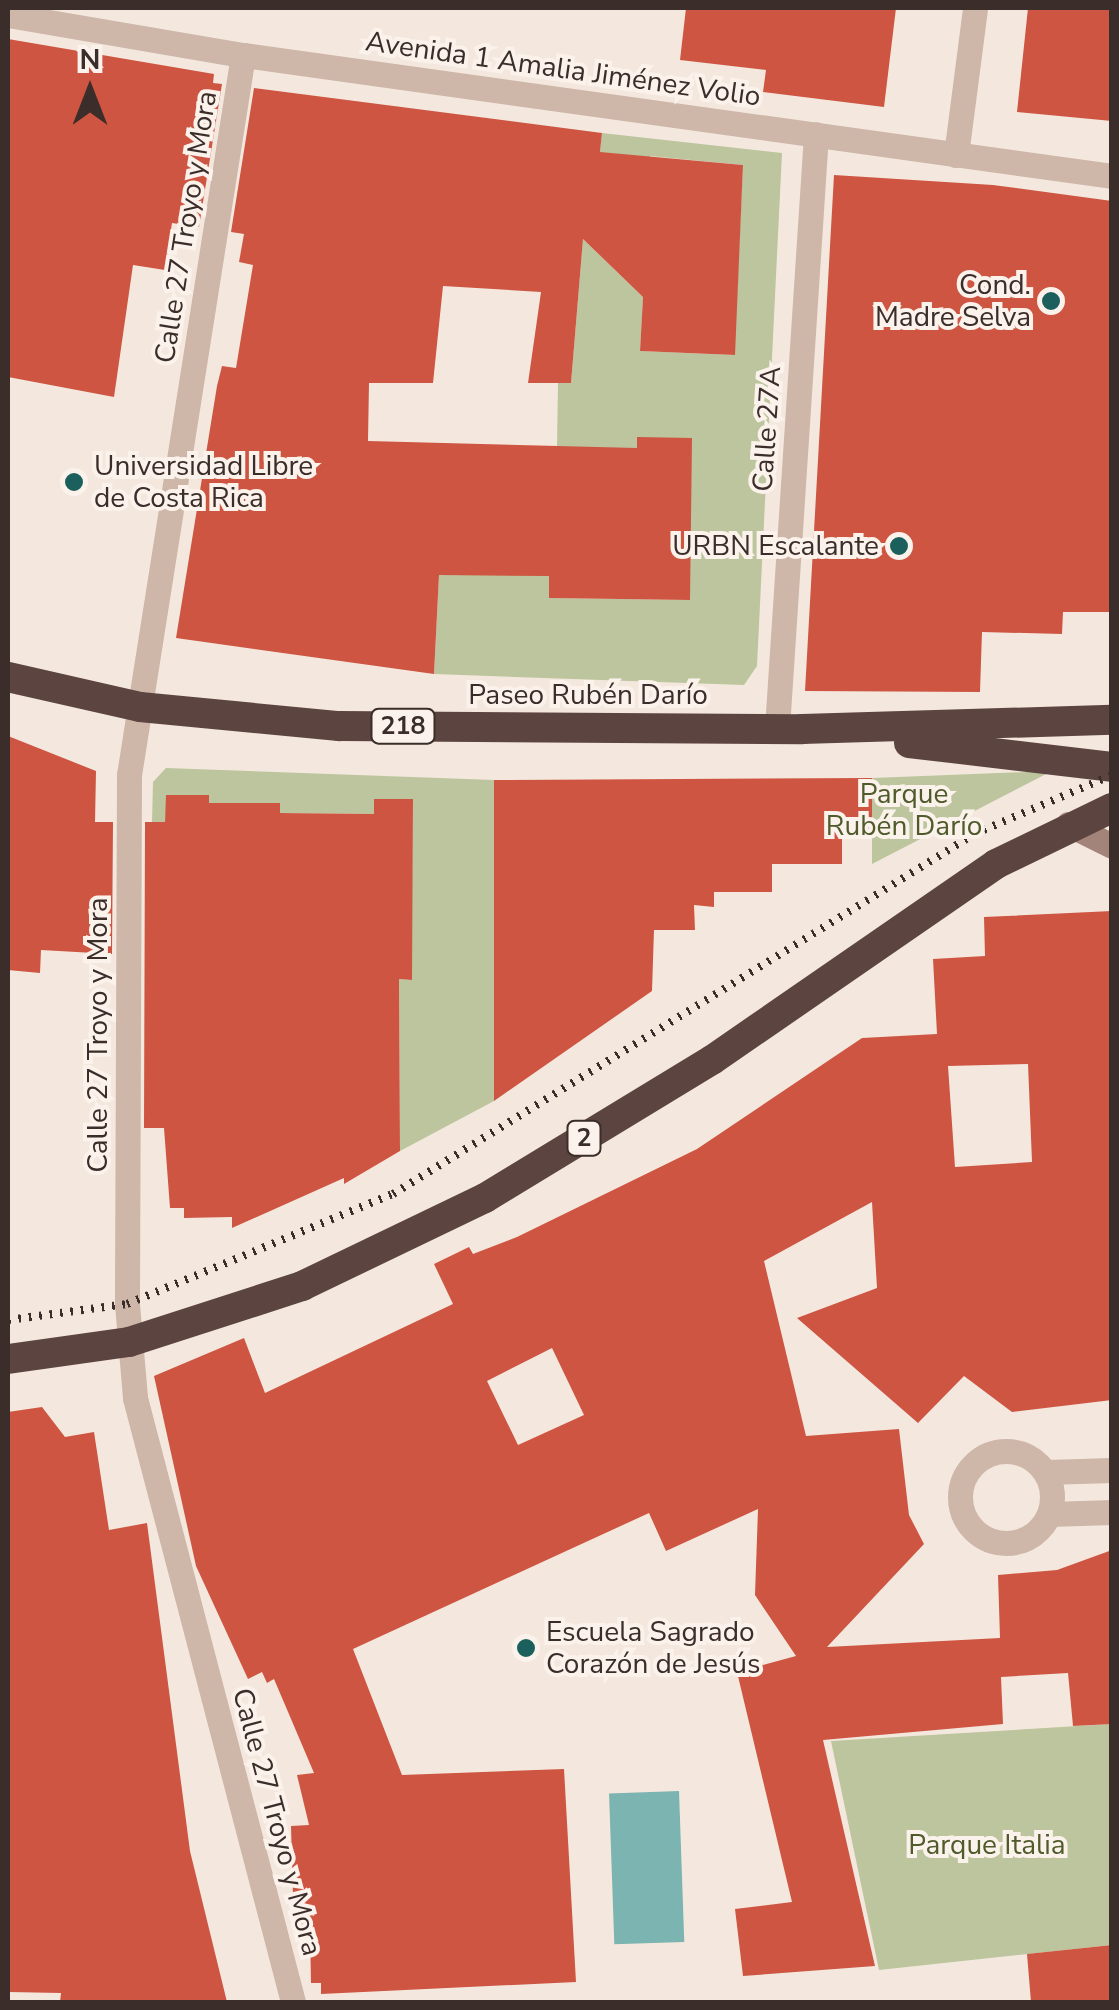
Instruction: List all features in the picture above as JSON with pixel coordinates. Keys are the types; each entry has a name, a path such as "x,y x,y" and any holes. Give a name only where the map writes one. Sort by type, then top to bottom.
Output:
{"highway":[{"name":"Paseo Rubén Darío","path":"8,677 140,707 339,726 790,729 1112,720"},
{"path":"790,729 1112,768"},
{"name":"2","path":"8,1359 130,1342 302,1286 486,1198 712,1060 996,864 1068,824 1112,808"}],"street":[{"path":"956,154 975,8"},
{"name":"Avenida 1 Amalia Jiménez Volio","path":"8,15 244,55 1112,176"},
{"name":"Calle 27 Troyo y Mora","path":"244,55 130,775 130,1342 135,1398 293,2002"},
{"name":"Calle 27A","path":"790,729 816,134"},
{"path":"1068,824 1112,846"},
{"path":"1046,1472 1050,1514 1031,1536 1003,1543 976,1533 960,1494 970,1467 995,1452 1024,1454 1046,1472 1112,1470"},
{"path":"1050,1514 1112,1512"}],"green space":[{"path":"602,133 782,153 757,666 744,685 434,674 439,575 550,565 549,598 689,600 637,469 557,446 558,383 571,383 583,239 643,297 640,351 734,355 743,165 650,156 646,231 597,180"},
{"path":"166,768 494,780 494,1101 400,1151 399,979 411,980 413,799 374,799 374,814 280,813 279,803 209,803 208,795 167,795 165,822 152,822 153,782"},
{"name":"Parque Rubén Darío","path":"1052,771 872,864 872,778"},
{"name":"Parque Italia","path":"1111,1724 1111,1945 879,1970 831,1741"}],"water":[{"path":"679,1791 684,1942 614,1944 609,1793"}],"building":[{"path":"686,8 896,8 884,107 763,92 766,70 680,60"},
{"path":"1028,8 1112,8 1112,121 1017,112"},
{"path":"8,39 214,74 213,83 222,84 199,227 172,223 165,270 133,265 114,397 8,377"},
{"path":"254,88 602,133 600,152 743,165 735,355 640,351 643,297 583,239 571,383 528,383 541,292 443,286 433,383 369,383 368,441 637,448 637,437 692,438 690,600 549,598 549,576 439,575 434,674 176,638 217,386 222,366 236,368 253,265 239,262 244,234 231,232"},
{"name":"URBN Escalante","path":"834,175 993,185 1112,201 1112,612 1063,612 1062,634 982,632 980,692 805,691"},
{"path":"8,736 96,771 95,822 113,822 112,954 41,950 40,973 8,970"},
{"path":"872,778 872,831 842,831 842,864 772,864 772,892 714,892 714,907 694,905 695,930 654,930 652,991 494,1101 494,780"},
{"path":"166,795 209,795 209,803 280,803 280,813 374,814 374,799 413,799 412,980 399,979 400,1151 344,1184 344,1178 232,1228 232,1217 184,1218 184,1208 170,1208 164,1128 144,1128 145,822 165,822"},
{"path":"1112,911 1112,1400 1012,1412 964,1376 918,1423 797,1318 877,1288 872,1202 764,1261 806,1436 899,1429 909,1515 924,1544 827,1647 1000,1638 998,1575 1057,1570 1112,1550 1112,1724 1073,1726 1068,1673 1001,1677 1003,1724 823,1740 875,1966 743,1976 735,1909 792,1902 737,1672 796,1656 755,1595 758,1509 666,1551 649,1513 353,1649 402,1775 564,1769 576,1982 321,1994 321,1983 311,1983 310,1932 294,1932 291,1826 309,1825 297,1775 314,1773 274,1679 267,1683 262,1672 248,1679 196,1566 154,1376 244,1338 265,1393 453,1304 434,1264 469,1247 473,1254 517,1237 697,1149 862,1038 937,1034 933,959 985,956 984,917","holes":["1028,1064 1032,1162 955,1167 948,1066","552,1348 584,1415 518,1445 487,1381"]},
{"path":"42,1407 65,1437 94,1432 109,1530 147,1523 190,1851 227,2002 60,2002 61,1993 8,1992 8,1412"},
{"path":"1112,1945 1112,2002 1031,2002 1027,1954"}],"railway":[{"path":"8,1320 127,1304 393,1194 974,834 1112,775"}],"place":[{"name":"Cond. Madre Selva","path":"1051,301"},
{"name":"Universidad Libre de Costa Rica","path":"74,482"},
{"name":"URBN Escalante","path":"899,546"},
{"name":"Escuela Sagrado Corazón de Jesús","path":"526,1648"}]}
